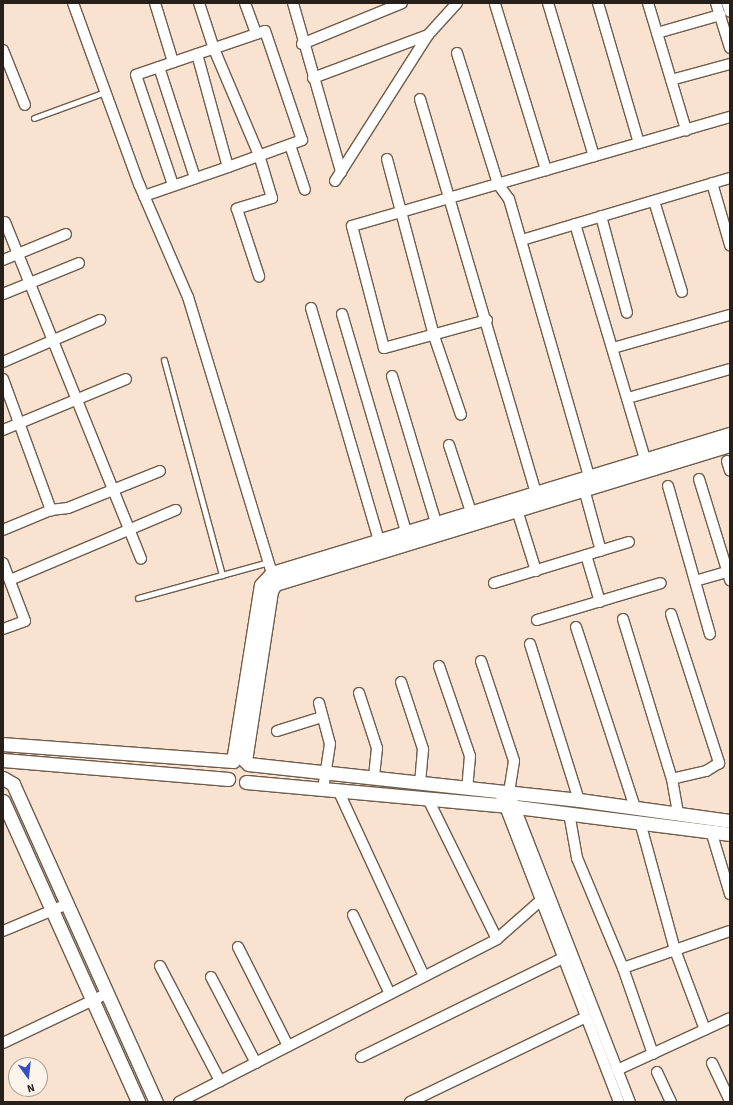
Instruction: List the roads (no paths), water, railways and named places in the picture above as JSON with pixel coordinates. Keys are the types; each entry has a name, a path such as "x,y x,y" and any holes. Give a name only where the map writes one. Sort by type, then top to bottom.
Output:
{"street":[{"path":"72,3 144,196 188,297 272,573 271,591 242,762 251,775 246,782"},
{"path":"155,3 174,62"},
{"path":"199,3 214,49 260,156 272,198 237,209 259,276"},
{"path":"245,3 256,34"},
{"path":"293,3 302,44 341,172"},
{"path":"302,44 402,3"},
{"path":"335,182 428,35 457,3"},
{"path":"548,3 594,156"},
{"path":"598,3 639,143"},
{"path":"648,3 686,130"},
{"path":"716,3 725,14"},
{"path":"727,3 725,14 730,48"},
{"path":"495,4 546,170"},
{"path":"657,33 725,14"},
{"path":"144,196 302,140 265,31 136,75 173,185"},
{"path":"313,78 428,35"},
{"path":"3,50 25,105"},
{"path":"457,53 498,184 509,199 522,240 589,484 601,551"},
{"path":"197,54 228,167"},
{"path":"671,80 730,64"},
{"path":"159,67 195,178"},
{"path":"420,99 487,320 538,498"},
{"path":"487,320 388,350 382,345 352,226 730,117"},
{"path":"290,145 305,190"},
{"path":"387,159 434,336 461,414"},
{"path":"522,240 730,178"},
{"path":"712,183 730,245"},
{"path":"654,201 682,292"},
{"path":"601,216 627,313"},
{"path":"4,221 141,559"},
{"path":"575,224 647,464"},
{"path":"3,260 66,234"},
{"path":"3,294 79,263"},
{"path":"310,308 380,545"},
{"path":"342,314 408,537"},
{"path":"613,348 730,315"},
{"path":"3,362 100,320"},
{"path":"628,398 730,368"},
{"path":"392,376 436,523"},
{"path":"3,379 21,423 51,510"},
{"path":"3,430 126,379"},
{"path":"408,537 436,523 471,512 538,498 589,484 730,434"},
{"path":"449,445 471,512"},
{"path":"647,464 730,445"},
{"path":"3,530 51,510 59,511 160,471"},
{"path":"695,581 729,574 699,479"},
{"path":"668,486 710,634"},
{"path":"272,573 517,510 538,498"},
{"path":"10,580 176,510"},
{"path":"517,510 536,571"},
{"path":"494,583 629,542"},
{"path":"586,555 600,602"},
{"path":"3,563 26,621 3,629"},
{"path":"538,620 661,583"},
{"path":"671,614 719,763 706,771 672,779"},
{"path":"623,619 672,779 678,814"},
{"path":"576,627 635,808"},
{"path":"530,644 579,800"},
{"path":"481,661 514,762 504,792 540,901 619,1102"},
{"path":"439,666 470,756 467,788"},
{"path":"400,682 423,749 420,782"},
{"path":"358,693 377,748 374,777"},
{"path":"319,704 330,744 323,789"},
{"path":"276,731 322,717"},
{"path":"3,744 242,762 579,800 730,821"},
{"path":"3,760 228,779 234,784 246,782 509,806 730,834"},
{"path":"228,779 226,771 242,762"},
{"path":"3,778 13,784 65,905 156,1102"},
{"path":"338,790 424,976"},
{"path":"428,799 498,939"},
{"path":"3,801 91,1001 138,1102"},
{"path":"509,806 630,1102"},
{"path":"569,814 577,858 623,968 653,1054"},
{"path":"640,822 676,950 705,1030"},
{"path":"711,831 730,894"},
{"path":"179,1102 498,939 540,901"},
{"path":"3,932 65,905"},
{"path":"353,915 390,994"},
{"path":"623,968 730,931"},
{"path":"238,947 288,1046"},
{"path":"361,1057 563,958"},
{"path":"160,966 220,1081"},
{"path":"210,977 256,1063"},
{"path":"3,1043 106,994"},
{"path":"410,1102 586,1017"},
{"path":"617,1070 730,1018"},
{"path":"712,1063 730,1101"},
{"path":"657,1072 671,1102"}],"lane":[{"path":"34,118 105,92"},
{"path":"164,360 222,574"},
{"path":"138,598 222,574 272,573"}]}
